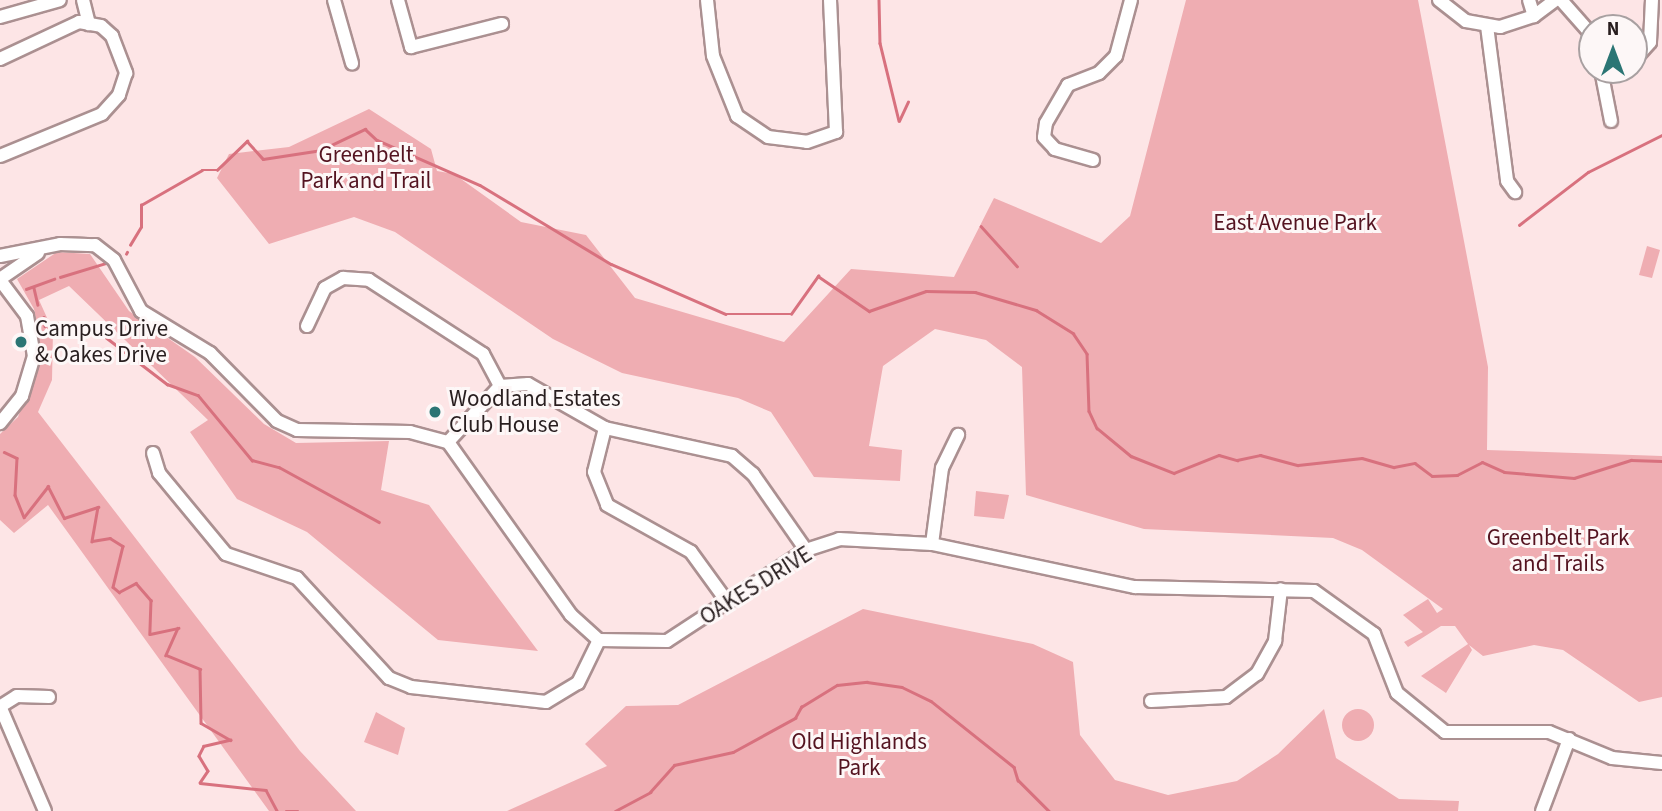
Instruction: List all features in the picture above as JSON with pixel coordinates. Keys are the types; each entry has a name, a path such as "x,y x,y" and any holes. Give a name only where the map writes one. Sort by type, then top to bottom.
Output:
{"street":[{"path":"0,18 60,0"},
{"path":"74,0 84,23"},
{"path":"83,0 84,23"},
{"path":"334,0 352,63"},
{"path":"398,0 411,47 502,24"},
{"path":"706,0 713,56 737,116 768,137 807,142 836,132 830,0"},
{"path":"1093,160 1055,149 1044,137 1056,102 1068,85 1099,74 1116,56 1131,0"},
{"path":"1439,0 1458,17 1487,26 1534,16 1555,0"},
{"path":"1529,0 1534,16"},
{"path":"1561,0 1578,19"},
{"path":"1648,44 1652,0"},
{"path":"0,59 84,23 101,26 121,53 126,73 119,95 103,114 0,156"},
{"path":"1487,26 1503,156 1515,192"},
{"path":"1604,84 1611,121"},
{"path":"0,256 31,254 60,244 95,245 114,260 141,311 210,352 277,421 297,430 410,432 448,442 571,615 598,640 578,683 546,702 411,687 389,678 297,578 226,554 159,473 153,453"},
{"path":"0,423 26,387 34,356 27,316 0,279 31,254"},
{"path":"307,326 325,288 344,278 369,280 483,354 500,386"},
{"path":"448,442 500,386 528,384 551,392 605,428 732,456 753,474 806,550"},
{"path":"605,428 594,472 607,505 691,552 728,603"},
{"path":"932,544 942,468 958,435"},
{"name":"OAKES DRIVE","path":"598,640 667,641 806,550 839,539 932,544 1135,587 1314,591 1350,613 1374,635 1397,693 1445,732 1475,736 1523,728 1569,739 1612,758 1662,763"},
{"path":"1151,701 1226,697 1256,674 1275,641 1281,589"},
{"path":"45,811 0,706 17,696 49,698"},
{"path":"1542,811 1569,739"}],"green space":[{"path":"1186,0 1418,0 1488,367 1487,450 1662,456 1662,697 1639,702 1563,650 1534,645 1483,656 1469,645 1472,650 1446,693 1421,676 1468,644 1455,626 1441,626 1408,647 1404,642 1423,632 1403,615 1428,599 1437,613 1443,609 1362,550 1333,538 1144,529 1026,495 1022,367 986,340 935,329 883,366 869,446 902,450 900,481 814,477 771,412 738,398 622,373 553,339 395,232 354,217 269,244 217,178 229,154 289,147 369,109 431,149 437,171 454,174 521,222 586,235 635,298 784,342 851,269 954,277 994,198 1101,243 1130,216"},
{"path":"1647,246 1660,250 1652,278 1639,275"},
{"path":"57,252 90,254 129,311 195,357 264,424 296,443 389,441 381,490 429,505 538,651 438,640 307,532 237,499 190,432 208,420 69,286 39,300 53,331 52,380 38,412 300,751 356,811 269,811 48,505 14,533 0,520 0,434 18,417 41,350 34,309 17,279"},
{"path":"976,491 1009,495 1004,519 974,516"},
{"name":"Old Highlands Park","path":"863,609 1033,644 1073,662 1080,735 1115,780 1168,795 1237,781 1278,754 1324,709 1336,758 1399,799 1459,801 1458,811 507,811 607,766 585,744 626,706 678,705"},
{"path":"1358,709 1370,713 1374,725 1370,737 1358,741 1346,737 1342,725 1346,713"},
{"path":"376,712 405,728 398,755 364,742"}],"waterway":[{"path":"879,0 880,43 899,121 908,102"},
{"path":"130,245 141,227 141,205 202,170 217,170 247,141 263,159 321,150 365,129 377,140 480,185 611,264 726,314 791,314 818,276 869,311 926,291 975,292 1036,310 1073,333 1087,354 1089,411 1097,428 1131,456 1174,473 1219,455 1237,460 1260,455 1298,465 1362,458 1394,467 1415,463 1432,476 1457,475 1482,462 1504,472 1574,478 1631,460 1662,461"},
{"path":"1519,225 1588,172 1662,135"},
{"path":"981,226 1017,266"},
{"path":"60,277 106,263"},
{"path":"26,289 54,279"},
{"path":"34,288 38,305"},
{"path":"44,317 45,326 64,322 103,335 167,384 198,395 252,460 279,467 379,522"},
{"path":"4,452 17,458 15,495 24,517 48,486 64,518 98,507 92,541 110,538 123,546 113,587 119,592 136,583 151,600 150,634 178,628 166,655 200,669 201,723 231,740 204,746 199,756 208,771 200,783 266,790 277,811"},
{"path":"615,811 650,792 674,765 733,752 795,718 801,707 837,685 867,682 902,687 931,701 1014,767 1018,780 1049,811"},
{"path":"286,811 298,811"}],"place":[{"name":"Campus Drive & Oakes Drive","path":"21,342"},
{"name":"Woodland Estates Club House","path":"435,412"}],"park label":[{"name":"Greenbelt Park and Trail","path":"366,168"},
{"name":"East Avenue Park","path":"1295,223"},
{"name":"Greenbelt Park and Trails","path":"1558,551"}]}
